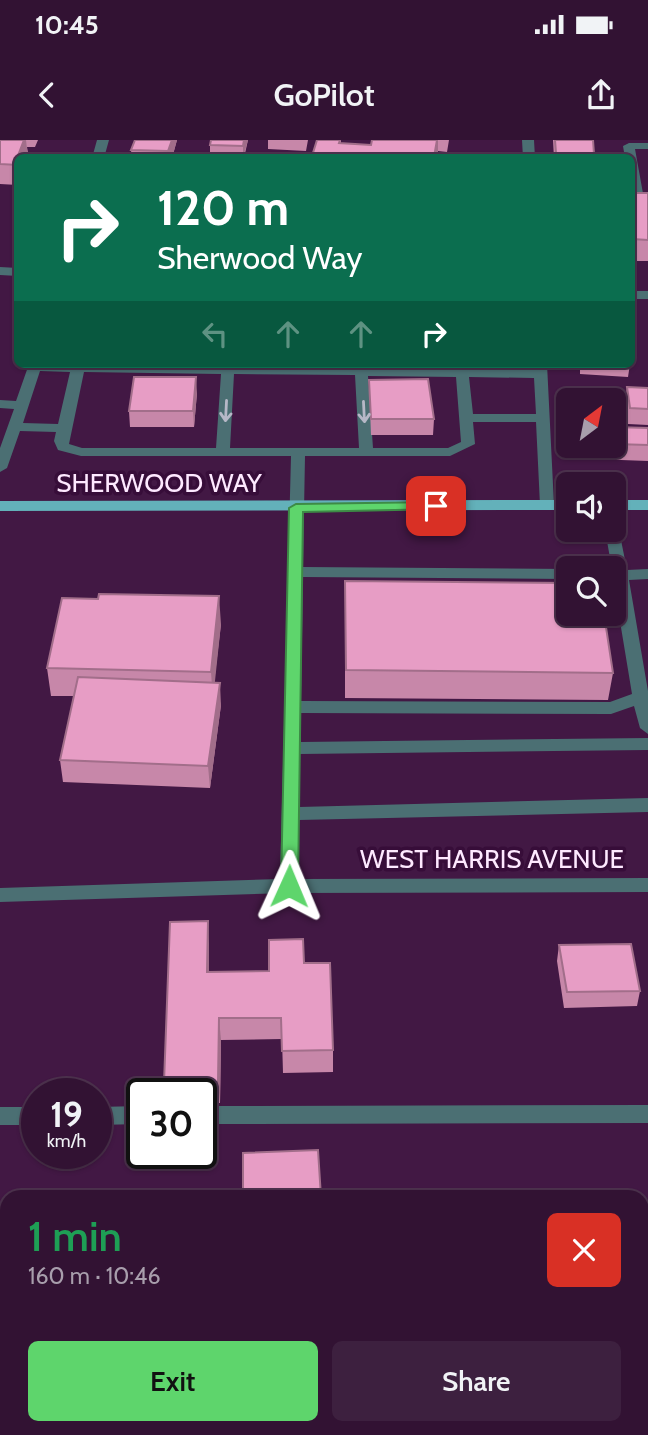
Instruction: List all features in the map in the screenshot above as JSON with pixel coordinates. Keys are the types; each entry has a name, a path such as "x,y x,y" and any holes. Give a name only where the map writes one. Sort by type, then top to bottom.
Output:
{"main road":[{"name":"SHERWOOD WAY","path":"0,506 296,508 556,505"},
{"path":"626,505 648,505"}],"street":[{"path":"630,154 629,146 648,146"},
{"path":"635,180 639,200"},
{"path":"0,468 35,368"},
{"path":"462,373 468,444 457,451 72,451 63,447 61,441 79,368 462,373 540,369 547,505"},
{"path":"223,452 228,370"},
{"path":"361,371 366,452"},
{"path":"0,404 22,405"},
{"path":"466,418 542,418"},
{"path":"14,427 64,428"},
{"path":"289,886 298,452"},
{"path":"295,572 556,574"},
{"path":"626,575 648,574"},
{"path":"626,613 648,728"},
{"path":"292,707 611,708 644,697"},
{"path":"292,748 648,744"},
{"path":"290,814 648,804"},
{"name":"WEST HARRIS AVENUE","path":"0,895 289,886 648,885"},
{"path":"217,1115 648,1114"},
{"path":"0,1116 21,1116"}],"building":[{"path":"0,140 24,140 19,153 49,154 14,154 14,165 0,164"},
{"path":"135,140 172,140 168,151 131,150"},
{"path":"211,140 244,140 243,146 210,145"},
{"path":"317,140 340,140 339,143 371,145 372,140 437,140 435,154 313,154"},
{"path":"555,140 593,140 594,154 556,153"},
{"path":"635,193 648,193 648,240 635,239"},
{"path":"134,377 196,377 193,411 129,411"},
{"path":"428,379 434,419 371,419 369,380"},
{"path":"627,387 648,388 648,409 630,408"},
{"path":"626,427 648,428 648,445 626,444"},
{"path":"345,581 556,583 556,626 606,626 613,673 346,670"},
{"path":"99,594 219,596 211,672 47,668 62,598 98,599"},
{"path":"78,677 220,683 208,766 60,760"},
{"path":"208,921 207,972 269,971 269,940 303,939 304,963 330,963 333,1050 282,1051 281,1018 219,1018 218,1082 217,1078 164,1078 170,922"},
{"path":"631,944 640,991 567,992 559,945"},
{"path":"318,1150 321,1190 243,1190 243,1153"}],"route":[{"path":"289,886 296,508 436,506"}]}
